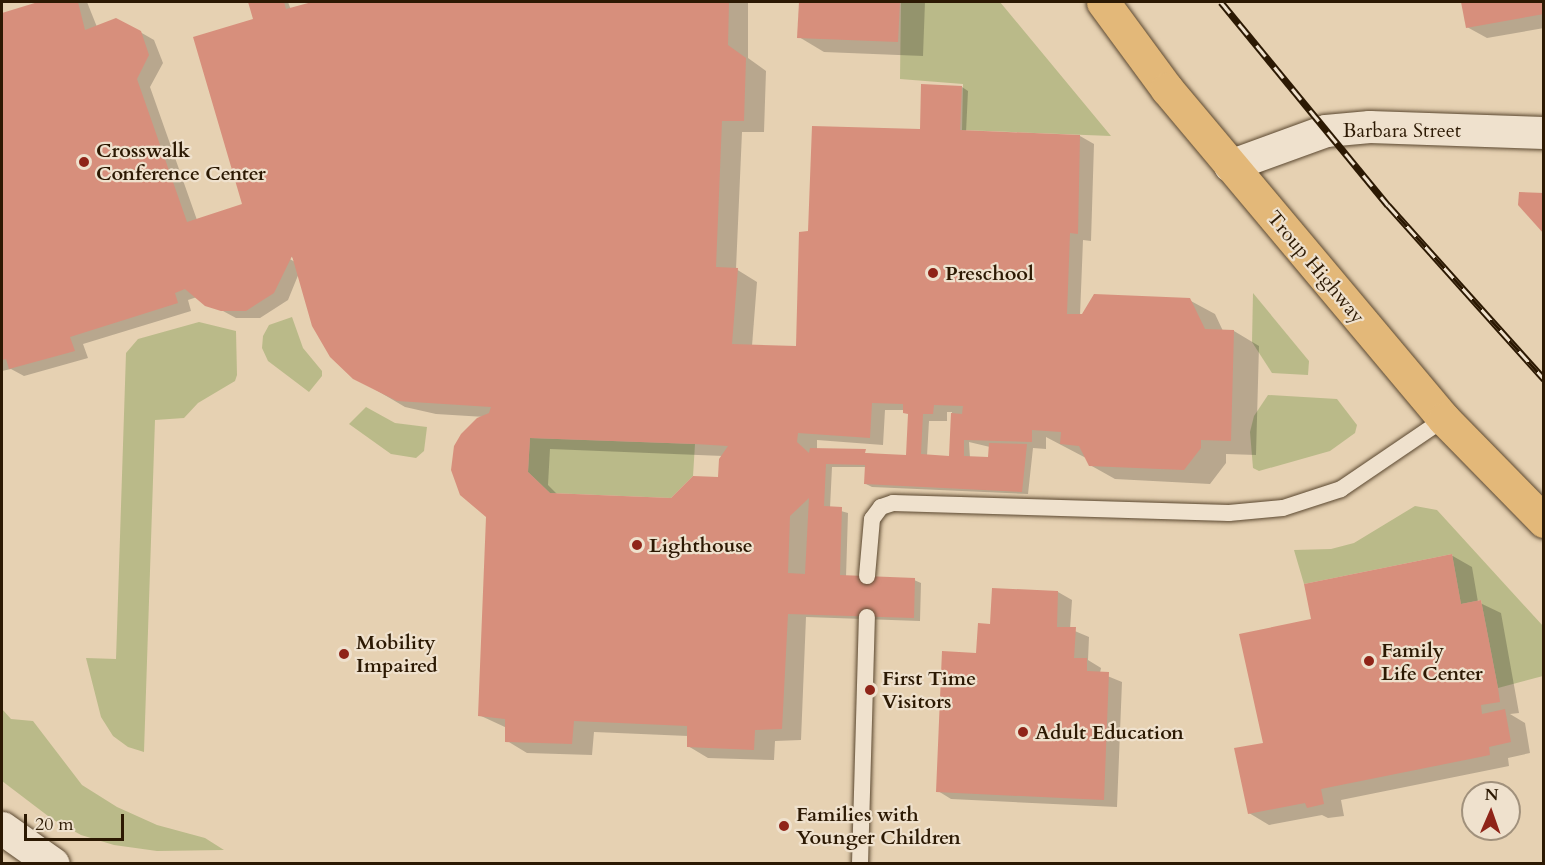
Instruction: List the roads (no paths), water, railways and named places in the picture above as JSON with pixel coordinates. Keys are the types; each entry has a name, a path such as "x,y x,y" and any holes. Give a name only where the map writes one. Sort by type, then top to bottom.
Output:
{"main road":[{"name":"Troup Highway","path":"1103,2 1167,89 1444,419 1544,521"}],"street":[{"name":"Barbara Street","path":"1230,166 1326,131 1370,127 1544,133"},
{"path":"2,828 53,864"}],"lane":[{"path":"867,576 872,519 881,507 892,502 1229,513 1283,508 1341,489 1444,419"},
{"path":"860,864 867,617"}],"railway":[{"path":"1221,2 1388,205 1544,379"}],"place":[{"name":"Crosswalk Conference Center","path":"84,162"},
{"name":"Preschool","path":"933,273"},
{"name":"Lighthouse","path":"637,545"},
{"name":"Mobility Impaired","path":"344,654"},
{"name":"Family Life Center","path":"1369,661"},
{"name":"First Time Visitors","path":"870,690"},
{"name":"Adult Education","path":"1023,732"},
{"name":"Families with Younger Children","path":"784,826"}]}
